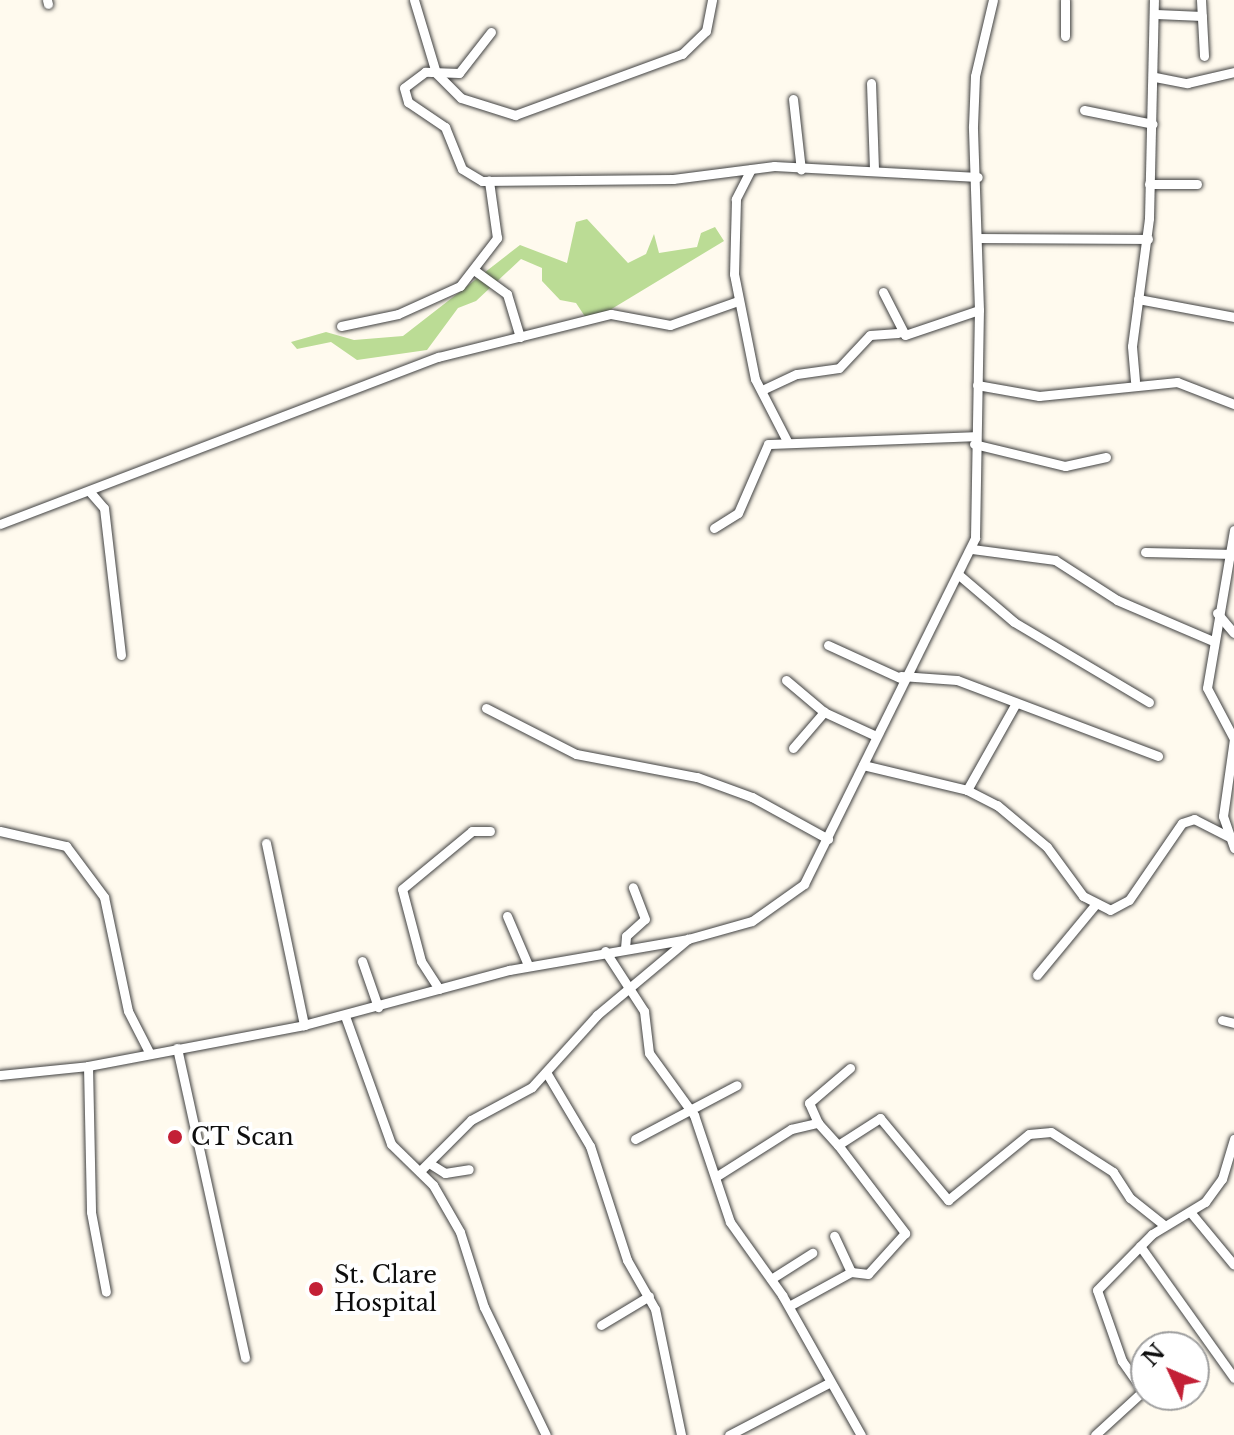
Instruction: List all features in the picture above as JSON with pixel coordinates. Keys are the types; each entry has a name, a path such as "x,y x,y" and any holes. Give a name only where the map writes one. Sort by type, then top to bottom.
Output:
{"street":[{"path":"414,0 436,73 461,98 501,113 527,113 694,47 712,0"},
{"path":"0,1075 88,1066 304,1025 528,965 688,939 752,921 796,891 828,839 900,677 972,549 979,310 975,76 993,0"},
{"path":"1065,0 1065,36"},
{"path":"1135,381 1138,299 1148,239 1155,77 1154,0"},
{"path":"1201,0 1204,56"},
{"path":"1156,14 1202,16"},
{"path":"491,32 459,73 410,78 408,102 445,127 462,169 489,181 673,179 751,169 978,177"},
{"path":"1155,77 1187,83 1234,72"},
{"path":"871,83 874,171"},
{"path":"793,99 801,170"},
{"path":"1084,110 1153,124"},
{"path":"751,169 733,216 738,301 762,390 787,441"},
{"path":"341,326 398,314 460,286 497,238 489,181"},
{"path":"1149,184 1197,184"},
{"path":"979,238 1148,239"},
{"path":"474,270 507,294 520,337"},
{"path":"883,292 898,333"},
{"path":"1138,299 1234,317"},
{"path":"0,524 90,492 186,448 438,357 611,314 670,325 738,301"},
{"path":"762,390 783,378 845,366 870,335 917,334 979,310"},
{"path":"977,385 1039,396 1135,381 1177,382 1234,404"},
{"path":"714,528 738,513 761,450 787,441 974,440 1065,466 1106,457"},
{"path":"90,492 104,508 121,655"},
{"path":"1234,530 1232,554 1211,640 1207,688 1233,728 1228,836 1234,848"},
{"path":"972,549 1055,560 1117,600 1211,640"},
{"path":"1145,552 1232,554"},
{"path":"959,575 1014,622 1149,702"},
{"path":"1217,613 1234,634"},
{"path":"1215,625 1234,634"},
{"path":"828,645 900,677 957,680 1158,756"},
{"path":"786,680 824,712 876,736"},
{"path":"967,790 1016,703"},
{"path":"486,708 576,754 697,777 752,797 828,839"},
{"path":"793,748 824,712"},
{"path":"863,765 967,790 1040,839 1095,905 1110,910 1129,900 1189,819 1228,836"},
{"path":"0,831 66,846 104,897 128,1011 150,1054"},
{"path":"439,989 421,961 402,889 472,831 490,831"},
{"path":"266,843 304,1025"},
{"path":"625,948 626,936 645,919 633,887"},
{"path":"1037,975 1095,905"},
{"path":"507,916 528,965"},
{"path":"420,1171 471,1120 546,1072 597,1015 633,991 688,939"},
{"path":"605,951 633,991 649,1053 689,1107 717,1176 730,1222 789,1306 829,1383 861,1435"},
{"path":"362,961 378,1007"},
{"path":"345,1016 391,1144 420,1171 460,1232 484,1307 546,1435"},
{"path":"1222,1020 1234,1023"},
{"path":"177,1048 245,1358"},
{"path":"88,1066 91,1212 106,1292"},
{"path":"789,1306 851,1272 868,1274 905,1233 818,1123 809,1103 850,1068"},
{"path":"546,1072 590,1146 627,1260 649,1296 681,1435"},
{"path":"635,1139 689,1107 737,1085"},
{"path":"838,1145 880,1118 948,1200 1029,1134 1051,1132 1113,1172 1130,1198 1164,1225"},
{"path":"717,1176 781,1133 818,1123"},
{"path":"1095,1435 1143,1391 1122,1361 1097,1290 1164,1225 1191,1213 1231,1169 1234,1139"},
{"path":"429,1163 445,1173 469,1169"},
{"path":"1191,1213 1234,1265"},
{"path":"834,1236 851,1272"},
{"path":"1140,1246 1234,1378"},
{"path":"771,1279 812,1253"},
{"path":"601,1325 649,1296"},
{"path":"729,1435 829,1383"}],"green space":[{"path":"587,219 628,263 646,254 654,234 659,253 697,247 701,233 715,227 724,241 600,316 586,318 576,303 560,300 542,281 542,268 521,259 476,301 458,308 427,350 357,360 331,342 297,349 291,342 326,332 354,340 403,336 520,245 567,263 576,222"}],"place":[{"name":"CT Scan","path":"175,1137"},
{"name":"St. Clare Hospital","path":"316,1289"}]}
